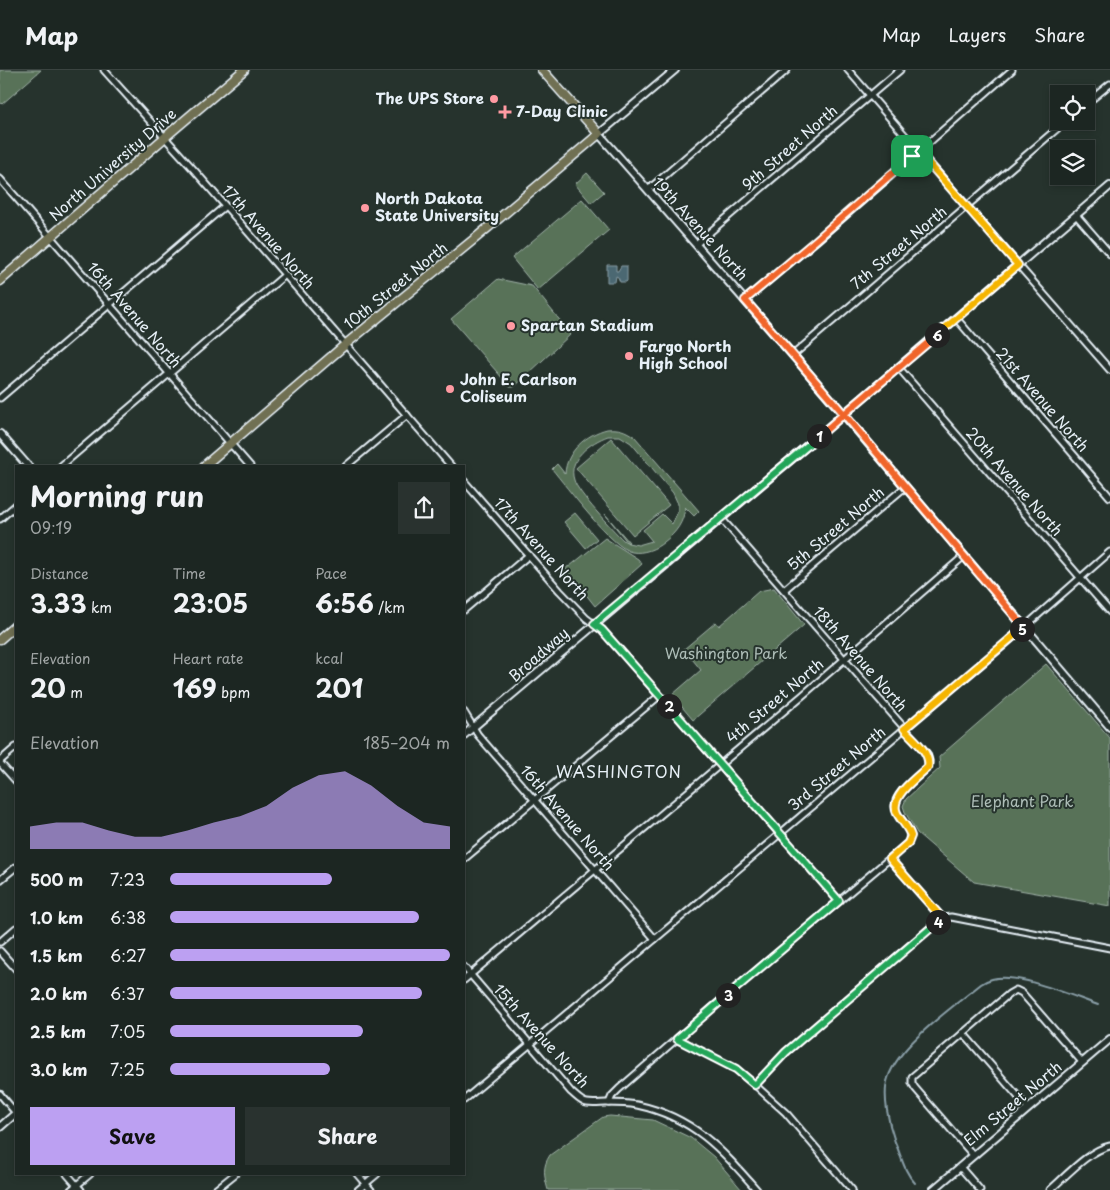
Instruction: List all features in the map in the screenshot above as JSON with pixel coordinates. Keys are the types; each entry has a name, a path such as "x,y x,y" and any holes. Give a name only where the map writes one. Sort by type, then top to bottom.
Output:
{"main road":[{"name":"North University Drive","path":"0,281 164,137 244,70"},
{"name":"19th Avenue North","path":"542,70 599,134"},
{"name":"10th Street North","path":"205,465 346,344 486,230 599,134"},
{"path":"0,639 15,626"}],"street":[{"name":"17th Avenue North","path":"104,70 450,465"},
{"name":"10th Street North","path":"599,134 675,70"},
{"path":"648,190 788,70"},
{"path":"848,70 1110,370"},
{"name":"9th Street North","path":"696,244 900,70"},
{"path":"745,300 1012,70"},
{"path":"1095,96 1110,84"},
{"name":"7th Street North","path":"793,355 1056,130"},
{"name":"19th Avenue North","path":"599,134 844,414 904,487 1110,727"},
{"name":"16th Avenue North","path":"0,179 249,465"},
{"name":"Broadway","path":"465,735 594,624 899,368 1110,186"},
{"path":"0,398 225,206"},
{"path":"1076,215 1110,254"},
{"path":"62,465 285,275"},
{"name":"21st Avenue North","path":"956,318 1110,497"},
{"name":"20th Avenue North","path":"899,368 1110,612"},
{"path":"347,465 407,415"},
{"path":"0,434 27,465"},
{"name":"17th Avenue North","path":"465,485 560,591 586,618 608,637 839,901"},
{"name":"5th Street North","path":"784,590 904,487"},
{"path":"0,519 15,506"},
{"name":"18th Avenue North","path":"722,518 927,754 928,767 899,795 895,802 897,813 911,836 908,843 890,859"},
{"name":"3rd Street North","path":"465,1099 904,729 1110,552"},
{"path":"465,609 529,555"},
{"name":"4th Street North","path":"465,979 720,765 964,556"},
{"path":"465,858 659,696"},
{"name":"16th Avenue North","path":"465,714 478,735 655,939"},
{"path":"15,748 0,762 15,780"},
{"path":"609,1103 612,1096 619,1089 890,859 942,918"},
{"path":"0,880 15,868"},
{"path":"755,1085 786,1052 942,918 951,917 1110,948"},
{"path":"0,942 15,929"},
{"path":"0,951 15,968"},
{"name":"15th Avenue North","path":"465,968 571,1092 580,1100 588,1103 631,1104 656,1110 696,1129 725,1154 757,1190"},
{"path":"973,1155 915,1088 912,1080 914,1075 1011,992 1016,990 1022,993 1082,1062"},
{"path":"963,1033 1028,1108"},
{"path":"677,1039 736,1069 755,1085 786,1113 852,1190"},
{"name":"Elm Street North","path":"933,1190 1110,1039"},
{"path":"0,1094 15,1112"},
{"path":"0,1127 15,1114"},
{"path":"1050,1190 1102,1147 1110,1146"},
{"path":"960,1167 980,1190"},
{"path":"68,1175 81,1190"},
{"path":"71,1190 89,1175"},
{"path":"215,1190 234,1175"},
{"path":"358,1175 371,1190"},
{"path":"358,1190 376,1175"}],"green space":[{"path":"0,70 41,70 2,104 0,102"},
{"path":"587,173 604,192 591,203 575,184"},
{"path":"582,199 609,230 538,290 512,258"},
{"name":"Spartan Stadium","path":"498,279 532,286 571,334 514,387 510,387 451,319"},
{"path":"618,429 635,437 699,511 694,516 685,507 683,518 676,531 653,549 645,552 632,552 613,540 590,516 552,469 557,464 565,474 566,466 573,451 585,439 599,431","holes":["608,436 620,436 631,443 673,493 678,504 678,511 672,524 662,514 643,530 652,541 638,545 623,540 596,511 574,480 573,472 577,458 595,442"]},
{"path":"611,438 669,505 633,535 576,468"},
{"path":"575,513 597,539 586,548 564,522"},
{"path":"605,514 629,542 628,543"},
{"path":"605,538 638,559 642,564 595,606 565,568"},
{"name":"Washington Park","path":"774,588 804,625 693,720 672,695 701,670 684,649 716,622 719,626 759,591"},
{"name":"Elephant Park","path":"1046,664 1110,738 1110,906 974,882 917,833 903,806 906,799 940,768 939,757"},
{"path":"603,1117 653,1120 691,1138 714,1157 742,1190 548,1190 544,1172 550,1155"}],"water":[{"path":"607,265 616,265 616,271 621,266 627,266 627,281 620,282 616,276 615,282 607,282"}],"waterway":[{"path":"915,1183 905,1169 893,1135 887,1110 886,1093 886,1085 894,1065 915,1039 981,984 992,979 1016,979 1030,982 1098,1005"}],"place":[{"name":"The UPS Store","path":"494,99"},
{"name":"7-Day Clinic","path":"505,112"},
{"name":"North Dakota State University","path":"365,208"},
{"name":"Spartan Stadium","path":"511,326"},
{"name":"Fargo North High School","path":"629,356"},
{"name":"John E. Carlson Coliseum","path":"450,389"}],"district":[{"name":"WASHINGTON","path":"619,772"}],"route":[{"path":"912,156 745,300 844,414 594,624 602,630 839,901 677,1039 736,1069 755,1085 786,1052 942,918 890,859 908,843 911,836 897,813 895,802 899,795 928,767 929,761 927,754 904,729 1024,627 844,414 1018,265 918,151 912,156"}]}
